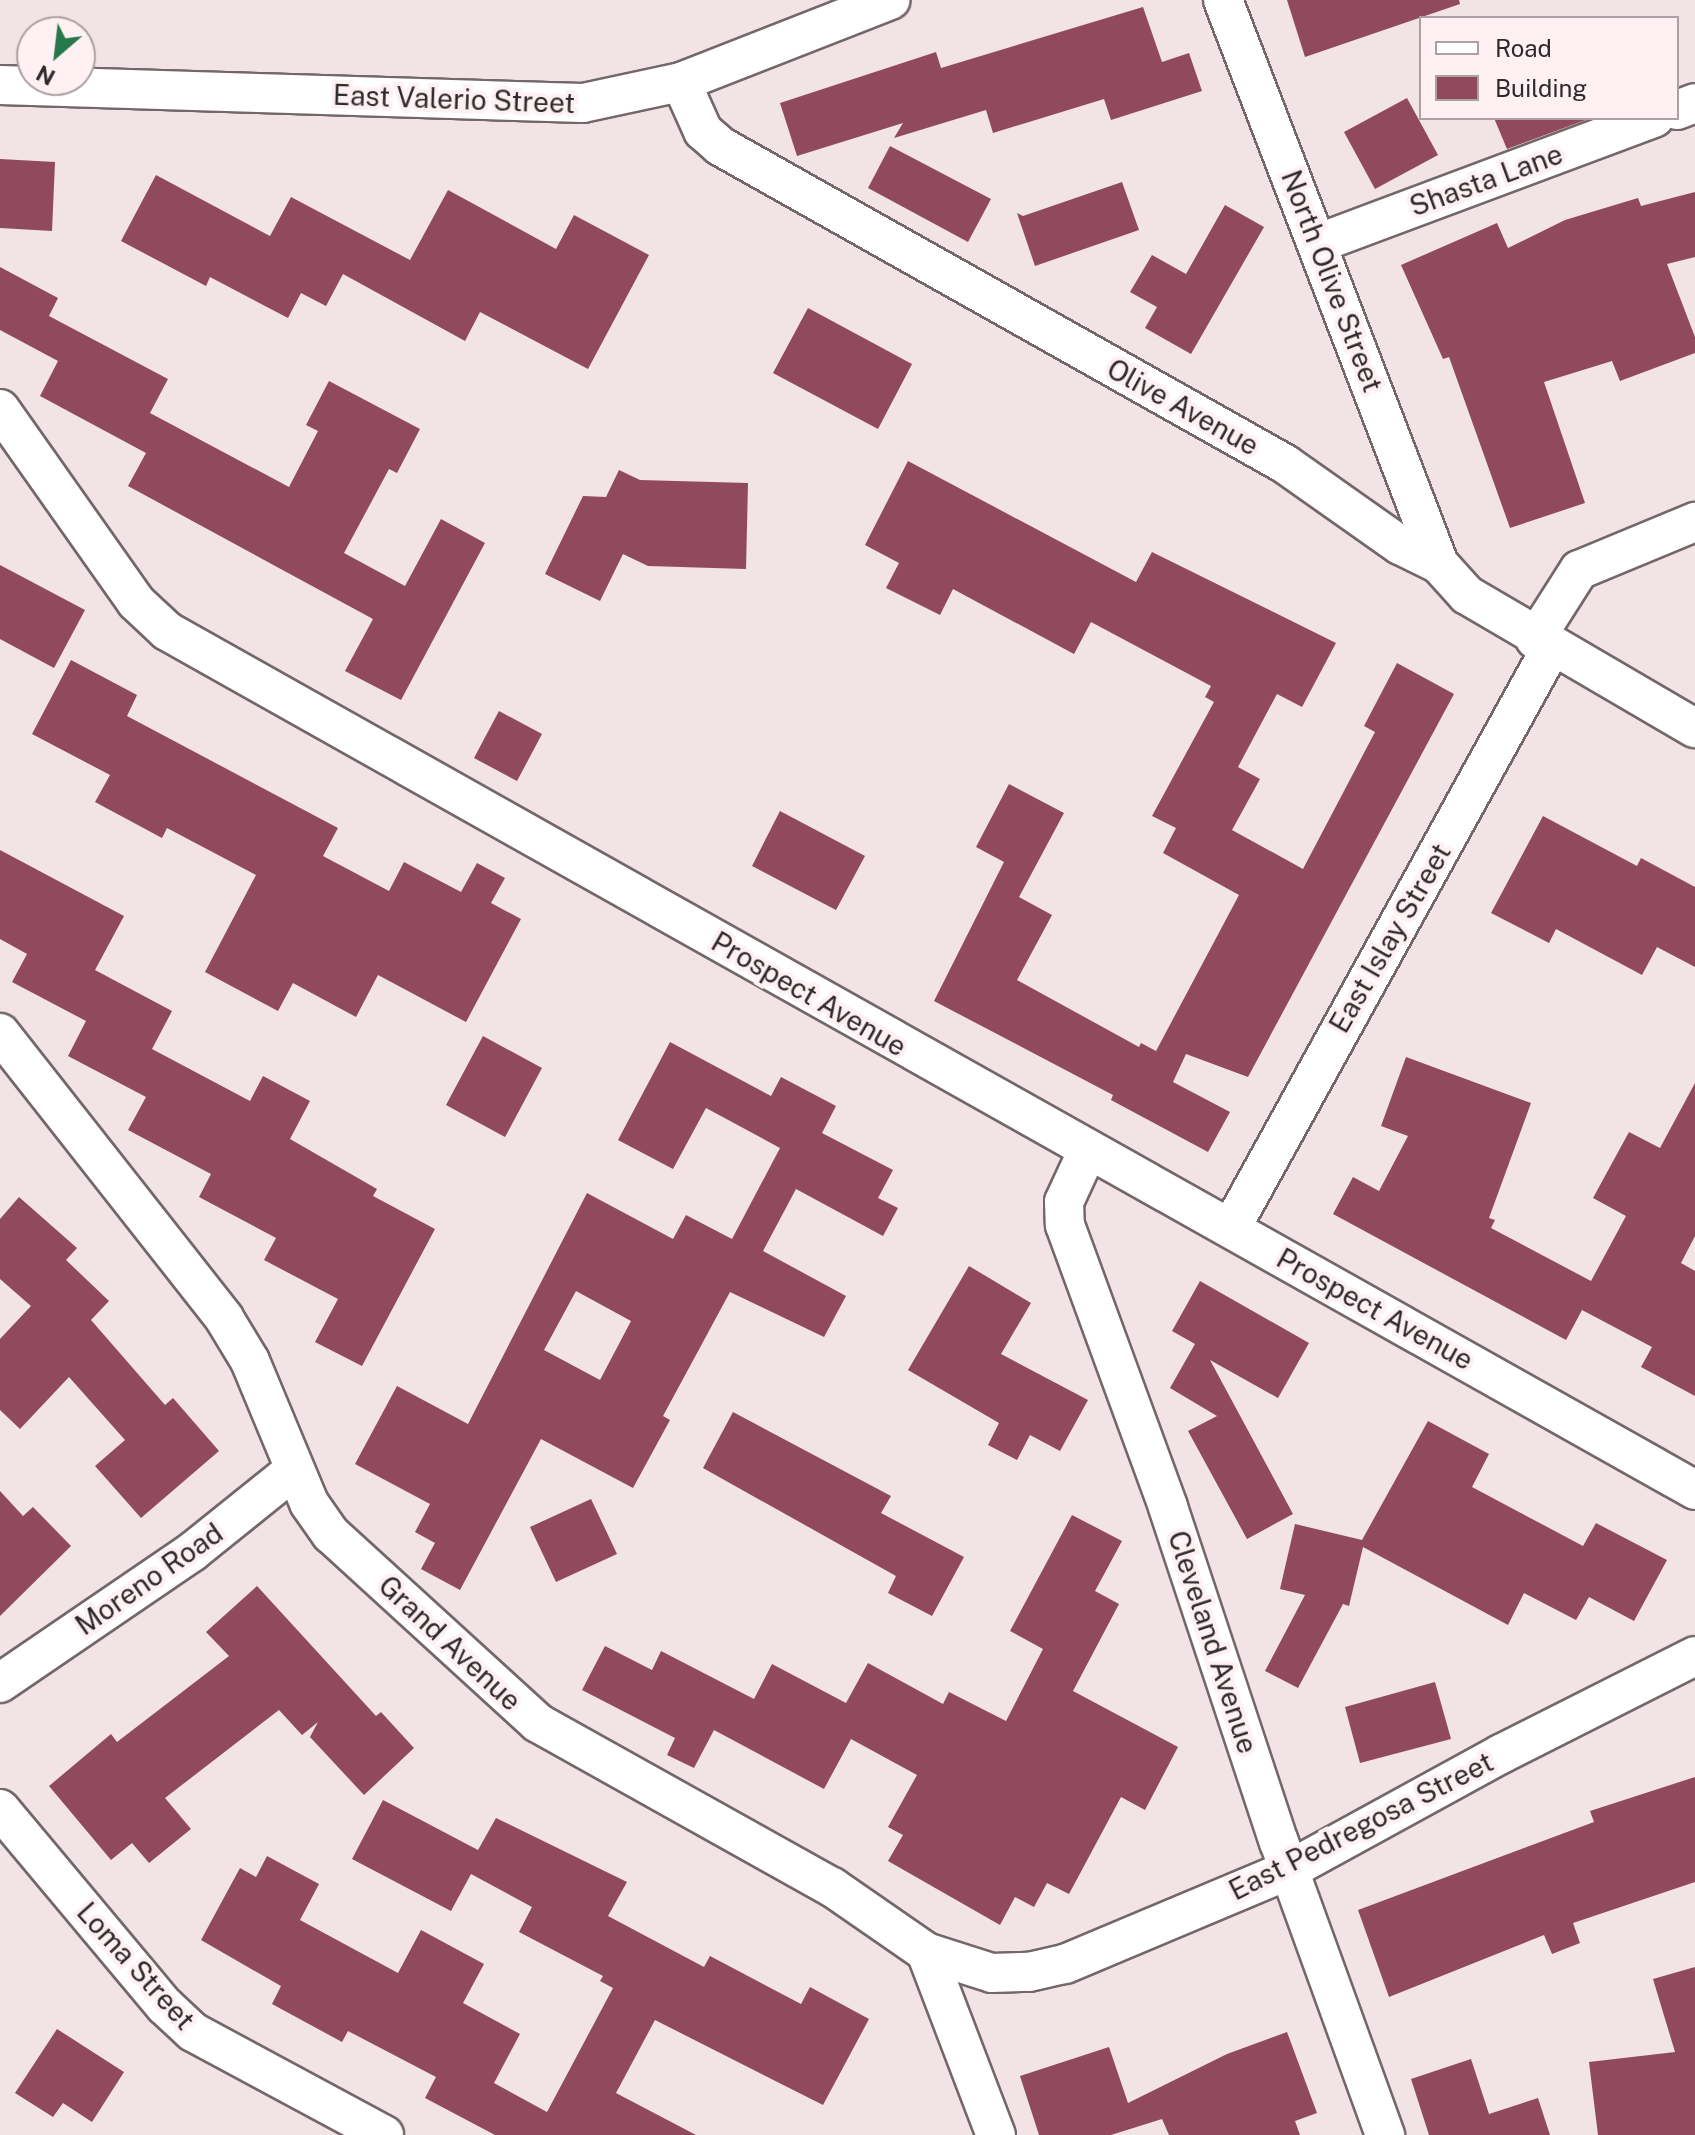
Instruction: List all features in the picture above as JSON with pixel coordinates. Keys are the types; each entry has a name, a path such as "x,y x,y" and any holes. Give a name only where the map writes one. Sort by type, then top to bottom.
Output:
{"street":[{"name":"East Valerio Street","path":"0,85 583,103 681,82 890,0"},
{"name":"North Olive Street","path":"1223,0 1319,243 1439,564"},
{"name":"Olive Avenue","path":"681,82 703,131 720,146 1285,464 1400,545 1439,564 1467,595 1543,644 1695,728"},
{"name":"Shasta Lane","path":"1319,243 1649,120"},
{"name":"Prospect Avenue","path":"0,409 136,602 167,631 1695,1490"},
{"name":"East Islay Street","path":"1231,1228 1543,644 1579,570 1695,522"},
{"name":"Grand Avenue","path":"0,1033 224,1318 250,1361 294,1470 331,1534 516,1707 832,1887 926,1952"},
{"name":"Cleveland Avenue","path":"1088,1150 1064,1202 1065,1225 1168,1507 1289,1870 1385,2135"},
{"name":"Moreno Road","path":"0,1683 192,1552 294,1470"},
{"name":"East Pedregosa Street","path":"926,1952 992,1973 1053,1967 1289,1870 1501,1754 1695,1656"},
{"name":"Loma Street","path":"0,1809 165,2006 193,2032 384,2135"},
{"path":"926,1952 996,2135"}],"building":[{"path":"1287,0 1459,0 1460,4 1305,57"},
{"path":"1143,7 1162,62 1189,53 1202,91 1111,120 1104,99 993,133 986,110 894,138 903,123 797,156 780,103 936,52 941,68"},
{"path":"1407,98 1438,155 1375,189 1344,132"},
{"path":"1495,120 1586,120 1507,149"},
{"path":"890,146 991,199 968,242 868,188"},
{"path":"0,159 55,162 52,231 0,228"},
{"path":"156,175 270,236 291,197 410,260 448,190 556,249 574,215 649,255 588,369 480,312 465,341 343,274 326,306 301,293 288,318 210,277 206,286 121,241"},
{"path":"1122,182 1139,230 1035,266 1017,213 1023,216"},
{"path":"1695,192 1695,257 1667,264 1695,337 1695,353 1620,381 1612,361 1544,382 1585,503 1510,528 1449,357 1443,359 1401,265 1497,223 1508,248 1565,220 1638,198 1641,206"},
{"path":"1225,205 1264,227 1191,354 1145,328 1157,307 1130,292 1152,255 1186,274"},
{"path":"0,267 58,298 49,316 168,379 150,413 289,487 318,431 306,425 329,381 420,429 397,473 389,469 344,553 405,586 441,519 485,543 401,700 345,671 373,619 128,486 146,453 40,396 58,361 0,330"},
{"path":"808,308 912,364 878,429 773,373"},
{"path":"908,461 1136,582 1152,552 1336,643 1302,707 1277,694 1238,767 1260,779 1232,830 1303,869 1375,732 1364,726 1397,663 1454,694 1248,1077 1186,1054 1173,1082 1230,1112 1208,1152 1111,1100 1113,1095 934,1001 1004,862 976,847 1009,784 1064,813 1019,897 1052,915 1017,980 1139,1047 1141,1043 1156,1051 1239,895 1163,853 1176,828 1152,816 1214,702 1205,697 1211,686 1091,622 1074,654 953,589 940,615 886,588 899,563 865,545"},
{"path":"619,470 640,480 748,483 746,569 648,566 623,554 600,601 545,574 583,496 606,497"},
{"path":"0,565 85,610 54,668 0,639"},
{"path":"71,660 137,695 127,716 338,828 323,856 389,891 404,862 461,892 477,863 505,878 491,903 521,919 466,1022 378,975 356,1017 293,983 278,1011 205,972 256,875 167,828 162,838 95,802 110,775 32,734"},
{"path":"499,711 542,734 517,781 474,758"},
{"path":"780,811 865,856 836,910 752,866"},
{"path":"1543,816 1637,866 1641,858 1695,887 1695,967 1657,947 1642,975 1556,929 1549,943 1491,913"},
{"path":"0,850 124,916 95,970 172,1011 152,1049 250,1101 263,1076 310,1101 290,1139 377,1189 373,1196 435,1229 362,1366 315,1342 338,1299 264,1260 276,1238 199,1197 211,1174 128,1130 146,1097 68,1056 86,1021 12,982 27,954 0,939"},
{"path":"483,1036 542,1068 505,1137 446,1105"},
{"path":"670,1042 771,1096 781,1077 836,1106 822,1133 893,1170 878,1198 898,1208 883,1236 796,1189 763,1251 846,1296 824,1337 730,1292 663,1416 670,1420 633,1488 541,1439 460,1590 421,1569 435,1543 415,1532 430,1504 355,1464 397,1386 468,1424 587,1193 673,1239 686,1215 732,1239 780,1148 706,1108 673,1169 618,1140","holes":["576,1291 631,1321 600,1380 544,1350"]},
{"path":"1406,1057 1531,1103 1489,1218 1495,1220 1491,1228 1591,1281 1626,1216 1593,1198 1629,1132 1660,1148 1695,1083 1695,1236 1681,1263 1695,1271 1695,1396 1641,1367 1652,1347 1582,1310 1566,1340 1333,1214 1353,1177 1379,1191 1408,1136 1381,1126"},
{"path":"19,1197 77,1248 66,1260 109,1301 91,1320 165,1405 173,1398 219,1451 141,1518 95,1466 125,1440 69,1377 20,1429 0,1410 0,1339 31,1306 0,1279 0,1219"},
{"path":"969,1266 1031,1303 1001,1354 1088,1400 1060,1451 1030,1435 1017,1460 988,1445 999,1423 908,1370"},
{"path":"1200,1281 1309,1343 1278,1398 1210,1360 1293,1514 1247,1539 1188,1431 1217,1416 1170,1388 1195,1344 1172,1331"},
{"path":"733,1412 891,1496 881,1513 964,1557 932,1616 888,1593 896,1576 703,1468"},
{"path":"1428,1421 1489,1454 1472,1487 1583,1546 1596,1523 1667,1560 1634,1621 1589,1597 1576,1620 1524,1593 1508,1625 1363,1547 1349,1606 1343,1604 1298,1688 1265,1671 1305,1595 1280,1589 1295,1524 1362,1540"},
{"path":"0,1491 23,1516 33,1507 71,1546 0,1616"},
{"path":"591,1499 617,1554 556,1582 530,1527"},
{"path":"1072,1515 1122,1541 1095,1591 1119,1604 1073,1691 1178,1747 1145,1810 1121,1797 1069,1894 1047,1883 1034,1907 1015,1897 1000,1925 888,1861 903,1835 888,1827 917,1775 851,1739 824,1789 714,1730 694,1768 667,1755 675,1738 582,1690 605,1646 652,1670 661,1651 754,1699 772,1664 846,1703 868,1663 943,1704 949,1692 1006,1721 1043,1649 1010,1631"},
{"path":"257,1586 376,1716 381,1712 414,1748 364,1795 310,1737 318,1722 302,1735 279,1710 165,1798 191,1829 149,1863 132,1843 111,1860 49,1786 111,1734 117,1742 229,1656 206,1632"},
{"path":"1435,1682 1451,1739 1360,1763 1345,1707"},
{"path":"1695,1777 1695,1882 1573,1923 1580,1943 1552,1954 1544,1935 1389,1997 1358,1910 1594,1822 1590,1811"},
{"path":"383,1800 478,1850 496,1818 627,1882 608,1916 704,1967 710,1956 801,2004 810,1987 869,2019 823,2105 655,2020 616,2093 696,2135 495,2135 425,2098 436,2077 348,2031 342,2042 272,2004 281,1986 201,1940 240,1868 256,1877 267,1856 319,1884 300,1920 398,1973 421,1930 484,1964 463,2003 520,2034 494,2083 547,2112 613,1988 600,1981 603,1976 519,1932 532,1907 471,1874 451,1911 352,1859"},
{"path":"1695,1967 1695,2135 1598,2135 1589,2062 1675,2052 1653,1979"},
{"path":"57,2029 124,2072 92,2122 63,2103 53,2117 15,2093"},
{"path":"1287,2032 1317,2113 1295,2121 1300,2135 1169,2135 1162,2119 1111,2135 1039,2135 1020,2076 1109,2047 1128,2103 1227,2054"},
{"path":"1471,2059 1489,2114 1538,2098 1550,2135 1429,2135 1411,2079"}]}
